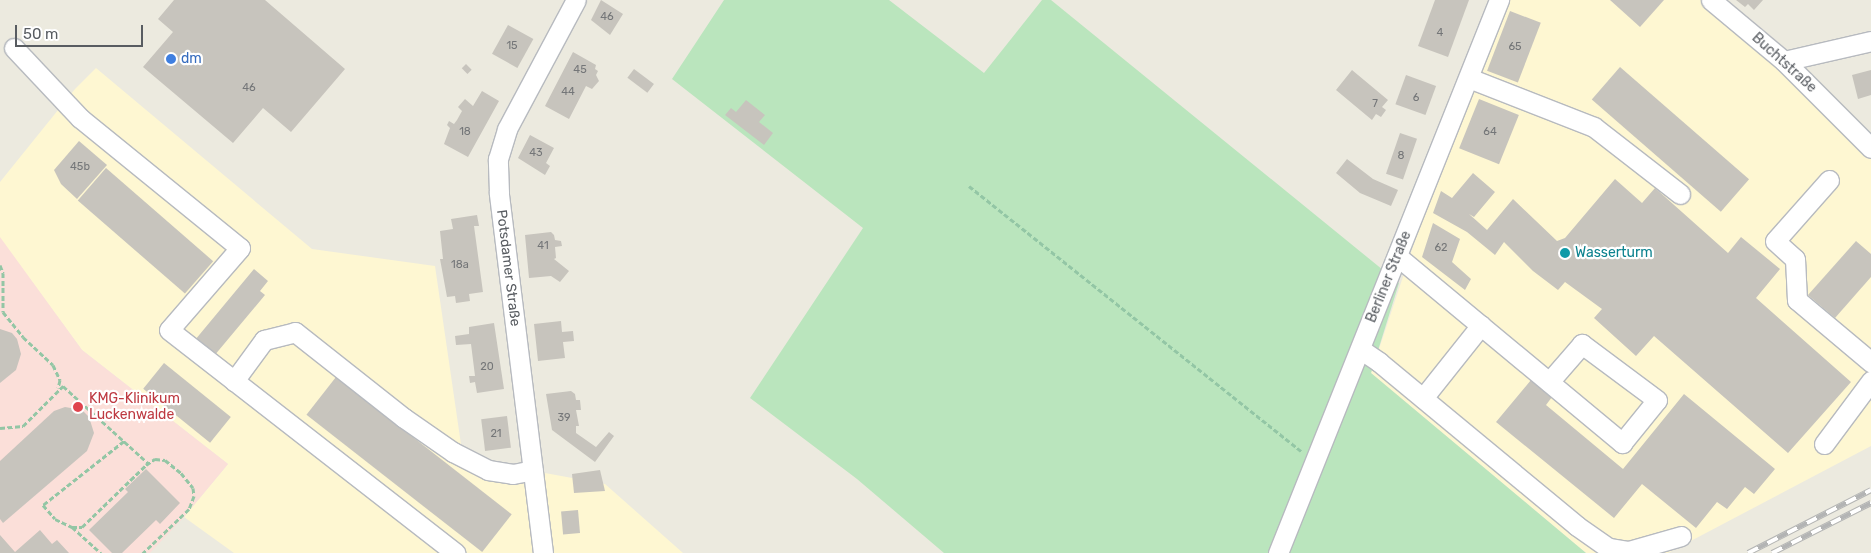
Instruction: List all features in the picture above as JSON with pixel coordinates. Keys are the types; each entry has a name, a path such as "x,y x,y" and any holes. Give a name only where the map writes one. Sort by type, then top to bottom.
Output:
{"street":[{"name":"Potsdamer Straße","path":"543,553 498,193 498,158 507,129 576,0"},
{"name":"Berliner Straße","path":"1278,553 1313,461 1360,349 1499,0"},
{"name":"Buchtstraße","path":"1711,0 1784,61 1855,129 1871,148"},
{"path":"1784,61 1871,41"},
{"path":"14,48 80,118 240,248 169,330 454,553"},
{"path":"1469,78 1594,126 1680,194"},
{"path":"1829,180 1775,241 1795,259 1796,300 1871,362"},
{"path":"1397,256 1622,443 1657,400 1582,344 1549,382"},
{"path":"1423,398 1481,325"},
{"path":"234,381 264,340 295,332 404,418 453,452 488,470 513,474 533,470"},
{"path":"1360,349 1423,398 1577,526 1608,548 1629,551 1681,536"},
{"path":"1824,444 1871,381"}],"path":[{"path":"969,186 1313,461"},
{"path":"0,266 3,273 3,312 23,336 53,366 60,380 58,389 51,399 23,426 0,428"},
{"path":"58,389 62,386 72,392 148,463"},
{"path":"100,553 72,527 55,519 43,505 124,441"},
{"path":"72,527 82,527 148,463 155,458 165,460 181,473 193,488 194,496 189,509 142,553"}],"shaded area":[{"path":"1499,0 1711,0 1871,145 1871,446 1668,553 1586,553 1371,373 1469,78"},
{"path":"96,68 312,249 435,266 463,458 605,484 683,553 234,553 184,517 228,464 82,350 0,238 0,182 75,89"},
{"name":"KMG-Klinikum Luckenwalde","path":"0,237 82,350 228,464 184,517 150,553 0,553"}],"green space":[{"path":"724,0 889,0 984,73 1042,0 1051,0 1399,283 1371,373 1586,553 944,553 857,479 750,398 863,228 672,79"}],"building":[{"path":"174,0 265,0 345,69 291,132 263,108 233,143 143,67 173,32 158,19"},
{"path":"601,0 623,14 610,35 591,20"},
{"path":"1435,0 1469,0 1448,57 1418,46"},
{"path":"1610,0 1664,0 1640,27"},
{"path":"1736,0 1763,0 1754,10 1748,4 1745,7"},
{"path":"1510,11 1541,23 1518,83 1487,71"},
{"path":"508,25 533,39 517,68 492,54"},
{"path":"573,52 596,65 595,69 598,71 596,75 599,81 592,89 586,86 569,119 545,106"},
{"path":"466,64 472,70 467,74 462,68"},
{"path":"1620,67 1749,179 1721,212 1592,99"},
{"path":"634,69 654,84 647,93 627,78"},
{"path":"1352,70 1388,100 1382,107 1386,110 1381,117 1376,114 1372,120 1336,90"},
{"path":"1871,70 1871,95 1858,99 1852,75"},
{"path":"1406,75 1436,86 1425,115 1395,104"},
{"path":"482,91 499,101 468,157 444,144 450,128 447,125 449,121 454,124 457,120 462,111 458,107 465,99 473,106"},
{"path":"1479,99 1519,115 1499,164 1459,148"},
{"path":"746,100 765,115 759,122 773,133 764,145 725,115 731,108 736,112"},
{"path":"1400,133 1417,139 1403,180 1386,174"},
{"path":"530,135 554,148 546,163 550,166 545,175 518,158"},
{"path":"79,141 107,165 77,199 61,184 54,170"},
{"path":"1347,159 1373,179 1398,190 1391,206 1360,193 1336,173"},
{"path":"106,168 213,261 185,294 78,200"},
{"path":"1473,173 1495,192 1474,217 1469,214 1487,230 1513,199 1557,241 1565,238 1615,179 1642,203 1655,188 1728,253 1741,237 1780,269 1756,298 1851,382 1788,453 1654,336 1636,356 1594,318 1602,309 1565,282 1558,290 1533,271 1504,242 1495,255 1467,232 1433,213 1441,191 1452,198"},
{"path":"477,215 479,226 474,226 483,292 469,294 470,301 456,303 455,296 447,297 440,259 443,259 440,231 453,229 451,219"},
{"path":"1433,223 1460,239 1452,262 1471,279 1465,290 1422,257"},
{"path":"551,232 555,240 561,241 562,246 555,247 556,258 554,259 569,271 560,282 551,276 529,278 525,235"},
{"path":"1856,241 1871,254 1871,277 1835,318 1808,295"},
{"path":"254,269 268,281 260,291 265,295 214,356 195,340"},
{"path":"561,321 562,332 573,331 574,341 563,342 565,358 538,361 534,324"},
{"path":"494,323 504,389 477,393 475,382 470,383 469,376 475,376 471,344 456,345 455,336 469,334 469,327"},
{"path":"0,329 12,333 17,339 21,354 16,370 0,383"},
{"path":"164,363 231,417 210,443 143,389"},
{"path":"336,377 512,514 482,552 306,415"},
{"path":"1531,380 1552,397 1546,405 1623,469 1684,394 1775,469 1754,494 1745,487 1727,509 1717,502 1696,528 1642,484 1614,518 1496,422"},
{"path":"571,391 575,394 576,400 580,400 581,410 576,410 579,426 576,426 576,433 596,447 609,432 614,436 595,462 552,430 546,394"},
{"path":"65,407 82,410 89,417 94,433 87,451 3,523 0,519 0,461 54,411"},
{"path":"507,416 511,448 485,451 481,419"},
{"path":"146,469 180,503 160,524 156,520 122,553 112,553 89,530 128,492 125,489"},
{"path":"600,470 605,491 574,493 572,474"},
{"path":"578,510 580,533 563,534 561,511"},
{"path":"40,530 52,544 57,540 69,553 0,553 0,535 15,552"}],"railway":[{"path":"1748,553 1871,490"},
{"path":"1772,553 1871,503"}],"place":[{"name":"dm","path":"171,59"},
{"name":"Wasserturm","path":"1565,253"},
{"name":"KMG-Klinikum Luckenwalde","path":"78,407"}]}
